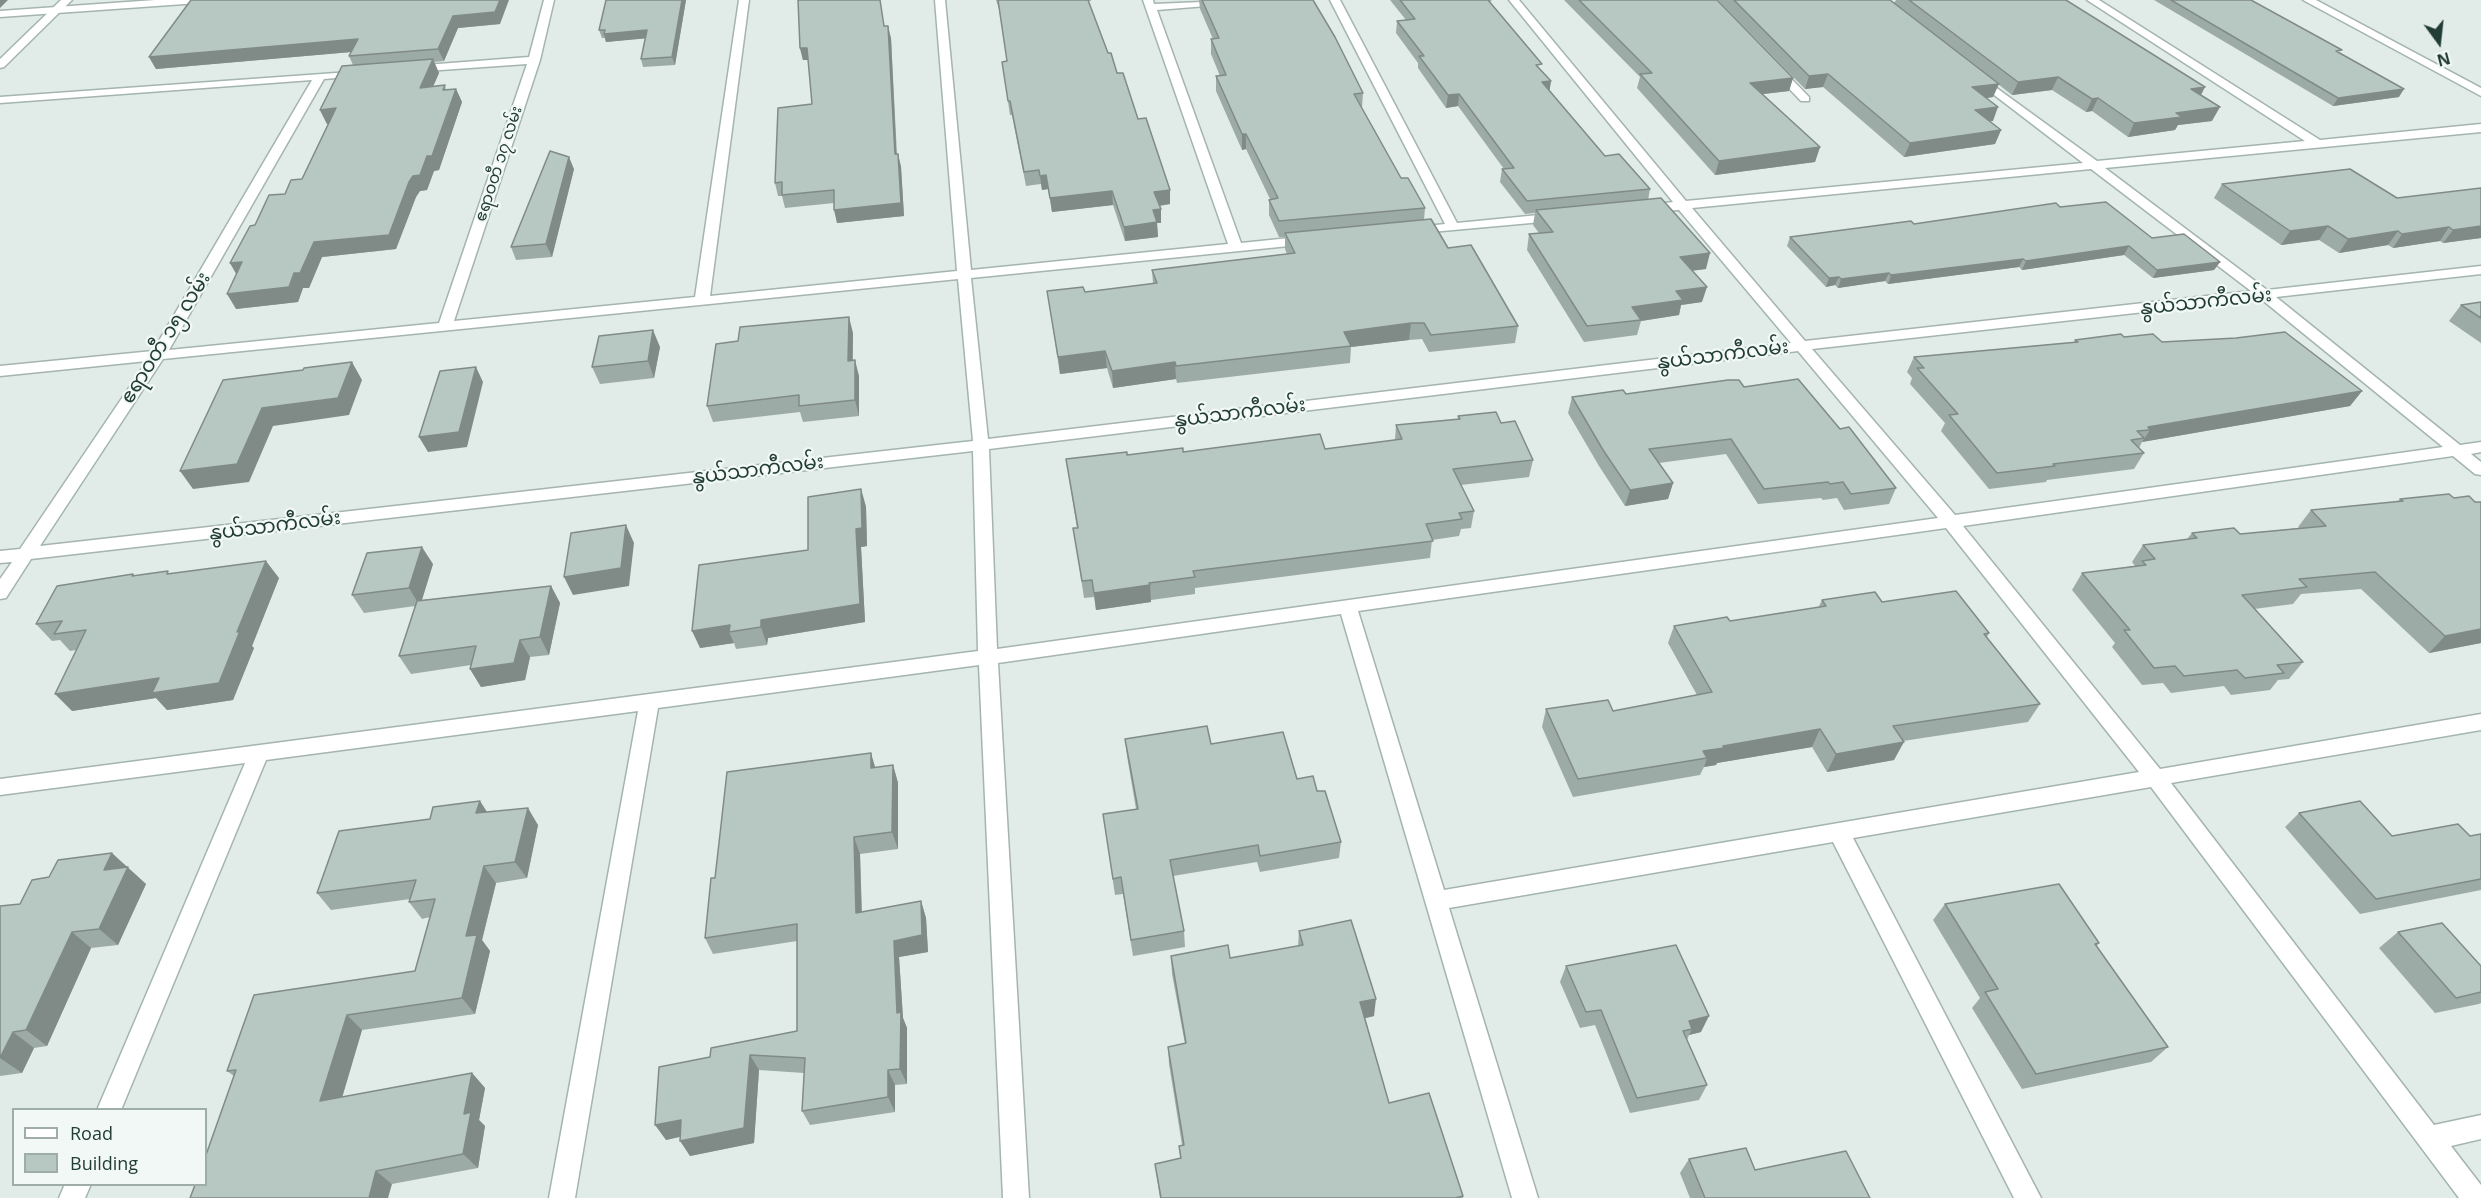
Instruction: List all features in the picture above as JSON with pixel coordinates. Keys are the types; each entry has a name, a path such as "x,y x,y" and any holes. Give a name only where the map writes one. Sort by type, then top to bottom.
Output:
{"street":[{"path":"0,65 67,0"},
{"path":"0,14 200,0"},
{"name":"ဧရာဝတီ ၁၇ လမ်း","path":"445,326 534,60 549,0"},
{"path":"702,300 744,0"},
{"path":"940,0 981,445 988,657 1016,1198"},
{"path":"1236,247 1149,4 1244,0"},
{"path":"1335,0 1454,227"},
{"path":"1514,0 1800,346 1951,522 2154,776 2475,1198"},
{"path":"2092,0 2318,144"},
{"path":"2308,0 2481,93"},
{"path":"1765,58 1805,99"},
{"path":"403,70 534,60"},
{"path":"1961,65 2266,296 2481,470"},
{"path":"0,100 368,73"},
{"name":"ဧရာဝတီ ၁၅ လမ်း","path":"0,593 158,355 320,76"},
{"path":"1624,210 2481,128"},
{"path":"1396,232 1568,216"},
{"path":"0,371 1328,239"},
{"name":"နွယ်သာကီလမ်း","path":"0,557 981,445 1800,346 2266,296 2481,270"},
{"path":"0,787 988,657 2481,447"},
{"path":"1348,607 1525,1198"},
{"path":"562,1198 649,702"},
{"path":"1436,901 2154,776 2481,722"},
{"path":"110,1108 259,753"},
{"path":"1838,831 2028,1198"},
{"path":"2429,1138 2481,1127"}],"building":[{"path":"191,0 500,0 495,12 453,16 438,49 349,56 358,39 149,57"},
{"path":"606,0 682,0 672,57 641,59 647,30 604,34 605,30 599,30"},
{"path":"798,0 880,0 884,26 888,26 895,154 898,154 901,203 834,210 834,190 782,195 782,182 775,183 778,108 812,104 807,48 800,48"},
{"path":"998,0 1088,0 1108,53 1111,53 1117,73 1123,73 1138,119 1146,118 1170,190 1154,192 1161,209 1153,210 1157,222 1124,227 1112,191 1050,198 1046,175 1040,176 1039,170 1024,172 1002,62 1007,61"},
{"path":"1202,0 1313,0 1335,37 1363,93 1354,94 1401,178 1408,178 1425,208 1279,221 1269,200 1278,198 1246,134 1242,134 1216,76 1226,75 1211,39 1219,38"},
{"path":"1400,0 1488,0 1542,64 1536,65 1551,81 1542,82 1605,156 1619,154 1650,189 1527,201 1502,169 1514,168 1459,94 1448,95 1419,56 1424,56 1397,21 1415,19"},
{"path":"1579,0 1717,0 1793,78 1750,83 1820,147 1719,161 1640,74 1652,73"},
{"path":"1734,0 1890,0 1999,84 1972,87 1998,107 1975,110 2001,130 1910,143 1828,74 1809,76"},
{"path":"1909,0 2066,0 2205,87 2191,89 2220,107 2176,113 2182,117 2134,123 2098,98 2092,99 2058,77 2018,82"},
{"path":"2171,0 2251,0 2342,50 2336,51 2404,89 2338,98"},
{"path":"433,59 420,88 445,85 443,90 456,89 432,156 427,156 420,175 413,176 409,182 389,235 314,242 300,273 294,273 289,287 227,294 242,262 230,263 250,226 255,225 269,195 285,194 291,180 302,179 336,108 320,110 342,66"},
{"path":"550,151 569,157 546,244 511,247"},
{"path":"2350,169 2397,198 2481,188 2481,226 2453,230 2449,227 2402,234 2398,231 2348,239 2328,226 2290,231 2222,184"},
{"path":"1661,198 1710,253 1680,257 1707,287 1676,291 1683,300 1632,307 1641,320 1587,326 1529,234 1553,232 1536,210"},
{"path":"2106,202 2152,238 2184,234 2220,262 2157,270 2129,246 2026,261 2023,259 1841,279 1839,277 1829,278 1790,237 1911,221 1914,224 2056,203 2060,207"},
{"path":"1431,219 1448,248 1471,245 1518,326 1431,335 1424,323 1411,323 1344,332 1351,346 1176,366 1175,362 1112,371 1105,351 1058,357 1047,291 1083,287 1085,292 1157,283 1152,270 1295,253 1285,233"},
{"path":"2481,302 2481,318 2461,305"},
{"path":"849,317 848,361 855,360 855,400 799,406 799,395 707,406 716,344 738,341 740,327"},
{"path":"653,330 648,361 592,367 599,336"},
{"path":"2285,332 2362,391 2148,427 2150,430 2137,431 2144,438 2131,440 2144,453 1997,473 1949,415 1958,414 1917,368 1924,368 1914,357 2078,342 2075,340 2121,334 2124,337 2153,334 2162,342 2236,338"},
{"path":"352,362 338,398 262,408 237,464 180,471 223,380"},
{"path":"476,367 459,432 419,437 440,371"},
{"path":"1798,379 1840,429 1849,427 1896,488 1851,494 1843,482 1830,484 1828,482 1764,489 1731,439 1649,449 1673,483 1630,490 1572,397 1623,390 1626,394 1728,380 1739,380 1744,387"},
{"path":"1496,412 1501,423 1515,421 1533,460 1453,469 1474,511 1459,513 1462,519 1426,524 1433,541 1193,571 1195,577 1094,593 1092,580 1082,581 1073,528 1078,528 1066,459 1183,448 1183,452 1320,434 1325,449 1402,439 1396,425 1460,419 1458,416"},
{"path":"861,489 862,528 856,529 860,604 761,620 761,627 729,632 730,625 692,631 699,565 808,550 808,497"},
{"path":"2449,494 2454,498 2469,496 2475,502 2481,502 2481,629 2445,636 2375,572 2299,579 2307,587 2242,595 2303,662 2277,665 2284,673 2245,678 2237,670 2184,676 2175,666 2154,668 2124,630 2130,630 2082,573 2146,565 2142,561 2155,559 2143,545 2197,538 2192,533 2234,528 2240,534 2326,526 2311,510"},
{"path":"626,525 621,568 564,577 571,533"},
{"path":"422,547 409,588 352,595 367,553"},
{"path":"266,561 219,683 152,693 159,678 55,694 86,630 54,634 62,621 36,624 57,586 133,574 132,576 168,571 167,574"},
{"path":"551,586 540,637 520,640 514,663 470,669 476,646 399,656 417,601"},
{"path":"1956,591 1989,633 1984,634 2040,704 1893,726 1904,742 1836,754 1820,729 1703,751 1707,758 1578,779 1546,709 1608,700 1613,711 1712,692 1674,626 1727,617 1730,621 1826,606 1822,600 1875,592 1882,602"},
{"path":"1207,726 1211,744 1283,732 1297,779 1313,776 1317,791 1325,791 1341,842 1260,856 1258,845 1170,860 1184,931 1131,940 1121,877 1113,879 1103,814 1138,809 1125,739"},
{"path":"871,753 871,768 893,765 892,832 854,837 856,913 921,901 922,935 894,941 897,1013 901,1012 900,1069 888,1070 888,1097 802,1111 805,1058 750,1055 744,1128 680,1141 681,1120 655,1125 659,1067 710,1057 711,1048 797,1031 797,924 705,938 711,878 715,878 727,772"},
{"path":"480,801 476,813 528,808 515,862 484,866 466,936 477,935 462,998 347,1015 320,1101 472,1073 464,1114 471,1112 463,1154 376,1171 369,1198 190,1198 195,1186 207,1186 207,1152 236,1070 227,1071 254,995 415,971 435,899 409,902 416,880 317,893 339,831 430,819 433,807"},
{"path":"2360,801 2392,836 2458,824 2470,836 2481,834 2481,879 2376,899 2299,813"},
{"path":"112,853 104,870 128,867 99,929 72,932 26,1030 13,1032 0,1058 0,906 20,904 32,880 49,877 58,860"},
{"path":"2059,884 2099,943 2095,944 2168,1047 2036,1074 1985,992 1998,989 1945,904"},
{"path":"1351,920 1376,999 1360,1002 1389,1103 1429,1093 1463,1196 1455,1198 1161,1198 1155,1164 1181,1158 1179,1146 1184,1145 1168,1047 1186,1043 1171,956 1228,945 1230,958 1303,945 1299,931"},
{"path":"2442,923 2481,966 2481,992 2456,998 2398,932"},
{"path":"1676,945 1709,1016 1689,1021 1692,1029 1683,1031 1707,1085 1637,1098 1601,1010 1586,1012 1566,966"},
{"path":"1746,1148 1755,1170 1846,1151 1870,1198 1705,1198 1689,1159"}]}
